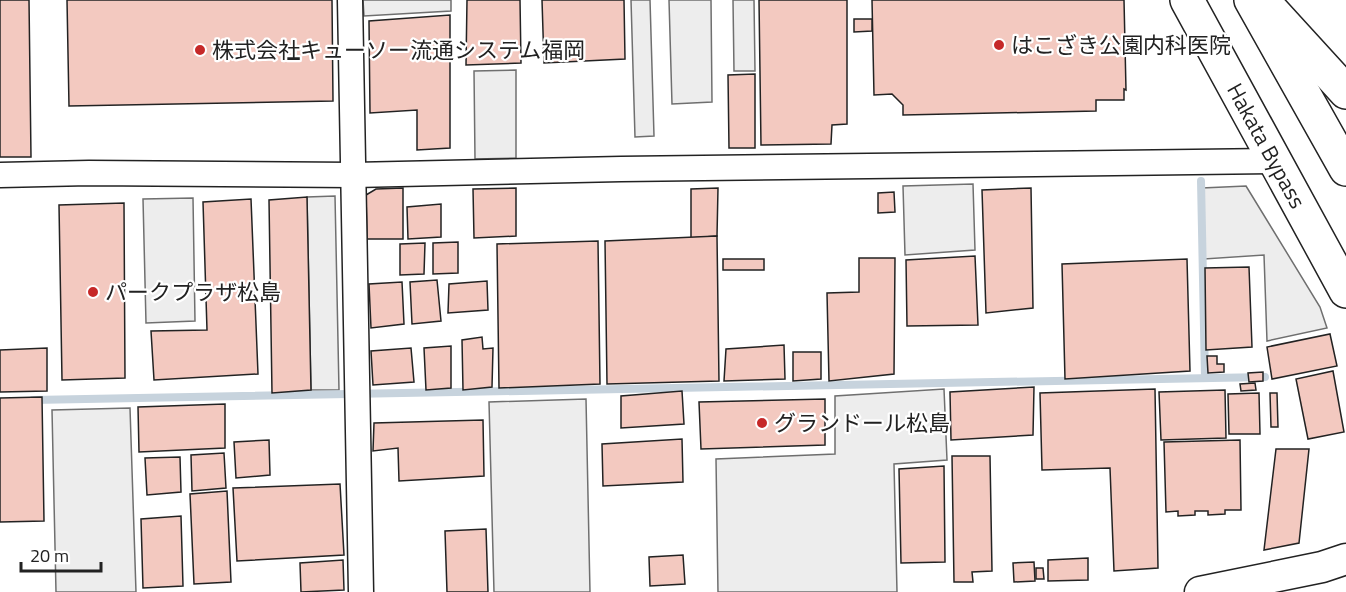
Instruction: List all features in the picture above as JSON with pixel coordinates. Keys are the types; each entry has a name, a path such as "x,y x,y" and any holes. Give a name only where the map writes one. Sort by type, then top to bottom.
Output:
{"main road":[{"name":"Hakata Bypass","path":"1187,0 1346,291"},
{"path":"1251,0 1346,169"},
{"path":"1262,0 1346,92"}],"street":[{"path":"350,0 361,592"},
{"path":"0,175 89,173 354,175 621,169 1274,161"},
{"path":"1200,592 1346,560"}],"shaded area":[{"path":"363,0 451,0 451,11 364,16"},
{"path":"631,0 650,0 654,136 635,137"},
{"path":"669,0 711,0 712,102 672,104"},
{"path":"733,0 754,0 755,71 734,71"},
{"path":"516,70 516,158 475,159 474,71"},
{"path":"973,184 975,250 905,255 903,186"},
{"path":"1246,186 1320,307 1327,328 1267,341 1264,255 1204,259 1202,188"},
{"path":"335,196 339,390 311,390 307,197"},
{"path":"193,198 195,321 146,323 143,199"},
{"path":"944,389 947,460 894,464 897,592 718,592 716,459 835,454 835,396"},
{"path":"586,399 590,592 494,592 489,402"},
{"path":"130,408 136,592 56,592 52,410"}],"building":[{"path":"0,0 29,0 31,157 0,157"},
{"name":"株式会社キューソー流通システム福岡","path":"67,0 332,0 333,101 69,106"},
{"path":"467,0 520,0 521,63 466,65"},
{"path":"542,0 624,0 625,59 544,63"},
{"path":"759,0 847,0 847,124 832,125 831,144 761,145"},
{"name":"はこざき公園内科医院","path":"872,0 1124,0 1126,90 1124,89 1124,100 1096,100 1096,111 903,115 903,105 892,94 874,95"},
{"path":"450,15 450,148 417,150 417,110 370,113 369,21"},
{"path":"854,19 872,19 872,31 854,32"},
{"path":"755,74 755,148 729,148 728,75"},
{"path":"403,188 403,239 367,239 366,195 376,189"},
{"path":"516,188 516,236 474,238 473,189"},
{"path":"718,188 717,236 691,238 691,189"},
{"path":"1031,188 1033,308 986,313 982,190"},
{"path":"894,192 895,212 878,213 878,193"},
{"path":"307,197 311,390 272,393 269,200"},
{"path":"251,199 258,374 154,380 151,331 207,330 203,202"},
{"name":"パークプラザ松島","path":"124,203 125,378 62,380 59,205"},
{"path":"441,204 441,237 408,239 407,207"},
{"path":"717,236 719,381 607,384 605,241"},
{"path":"598,241 600,384 499,388 497,244"},
{"path":"458,242 458,273 433,274 433,243"},
{"path":"425,243 424,274 400,275 400,244"},
{"path":"975,256 978,325 907,326 906,260"},
{"path":"859,258 895,258 894,374 829,381 827,293 859,292"},
{"path":"723,259 764,259 764,270 723,270"},
{"path":"1187,259 1190,371 1065,379 1062,264"},
{"path":"1249,267 1252,347 1206,350 1205,268"},
{"path":"437,280 441,321 412,324 410,282"},
{"path":"487,281 488,310 448,313 449,284"},
{"path":"402,282 404,324 371,328 369,284"},
{"path":"1330,334 1337,366 1272,379 1267,347"},
{"path":"482,337 483,349 493,348 492,387 463,390 462,340"},
{"path":"784,345 785,379 724,381 726,349"},
{"path":"451,346 451,388 426,390 424,348"},
{"path":"47,348 47,391 0,392 0,350"},
{"path":"411,348 414,382 373,385 371,351"},
{"path":"793,352 821,352 821,379 793,381"},
{"path":"1207,356 1217,356 1217,364 1224,364 1224,372 1208,373"},
{"path":"1333,371 1344,432 1308,439 1296,379"},
{"path":"1263,372 1263,381 1249,382 1248,373"},
{"path":"1255,383 1256,390 1241,391 1240,384"},
{"path":"1034,387 1033,435 951,440 950,392"},
{"path":"1155,389 1158,568 1114,571 1110,468 1042,470 1040,393"},
{"path":"1225,390 1226,438 1161,440 1159,392"},
{"path":"682,391 684,424 621,428 621,396"},
{"path":"1259,393 1260,434 1229,434 1228,394"},
{"path":"1270,393 1277,393 1278,427 1271,427"},
{"path":"42,397 44,521 0,522 0,398"},
{"name":"グランドール松島","path":"825,399 825,445 701,449 699,402"},
{"path":"225,404 225,448 139,452 138,407"},
{"path":"483,420 484,476 399,481 398,448 373,451 374,423"},
{"path":"682,439 683,482 603,486 602,444"},
{"path":"269,440 270,475 236,478 234,442"},
{"path":"1240,440 1241,510 1225,510 1225,514 1208,515 1208,511 1195,511 1195,515 1178,516 1178,511 1166,512 1164,442"},
{"path":"1276,449 1309,449 1299,543 1264,550"},
{"path":"224,453 226,488 192,491 191,455"},
{"path":"952,456 990,456 992,571 972,572 973,582 954,582"},
{"path":"180,457 181,492 147,495 145,458"},
{"path":"944,466 945,562 901,563 899,469"},
{"path":"340,484 344,555 237,561 233,488"},
{"path":"227,491 231,582 194,584 190,494"},
{"path":"181,516 183,586 143,588 141,519"},
{"path":"486,529 488,592 447,592 445,531"},
{"path":"683,555 685,584 650,586 649,557"},
{"path":"1088,558 1088,580 1048,581 1048,560"},
{"path":"343,560 344,590 301,592 300,563"},
{"path":"1034,562 1035,581 1014,582 1013,563"},
{"path":"1036,568 1043,568 1044,579 1036,579"}],"waterway":[{"path":"1201,181 1205,378"},
{"path":"33,400 1265,377"}],"place":[{"name":"はこざき公園内科医院","path":"999,45"},
{"name":"株式会社キューソー流通システム福岡","path":"200,50"},
{"name":"パークプラザ松島","path":"93,292"},
{"name":"グランドール松島","path":"762,423"}]}
